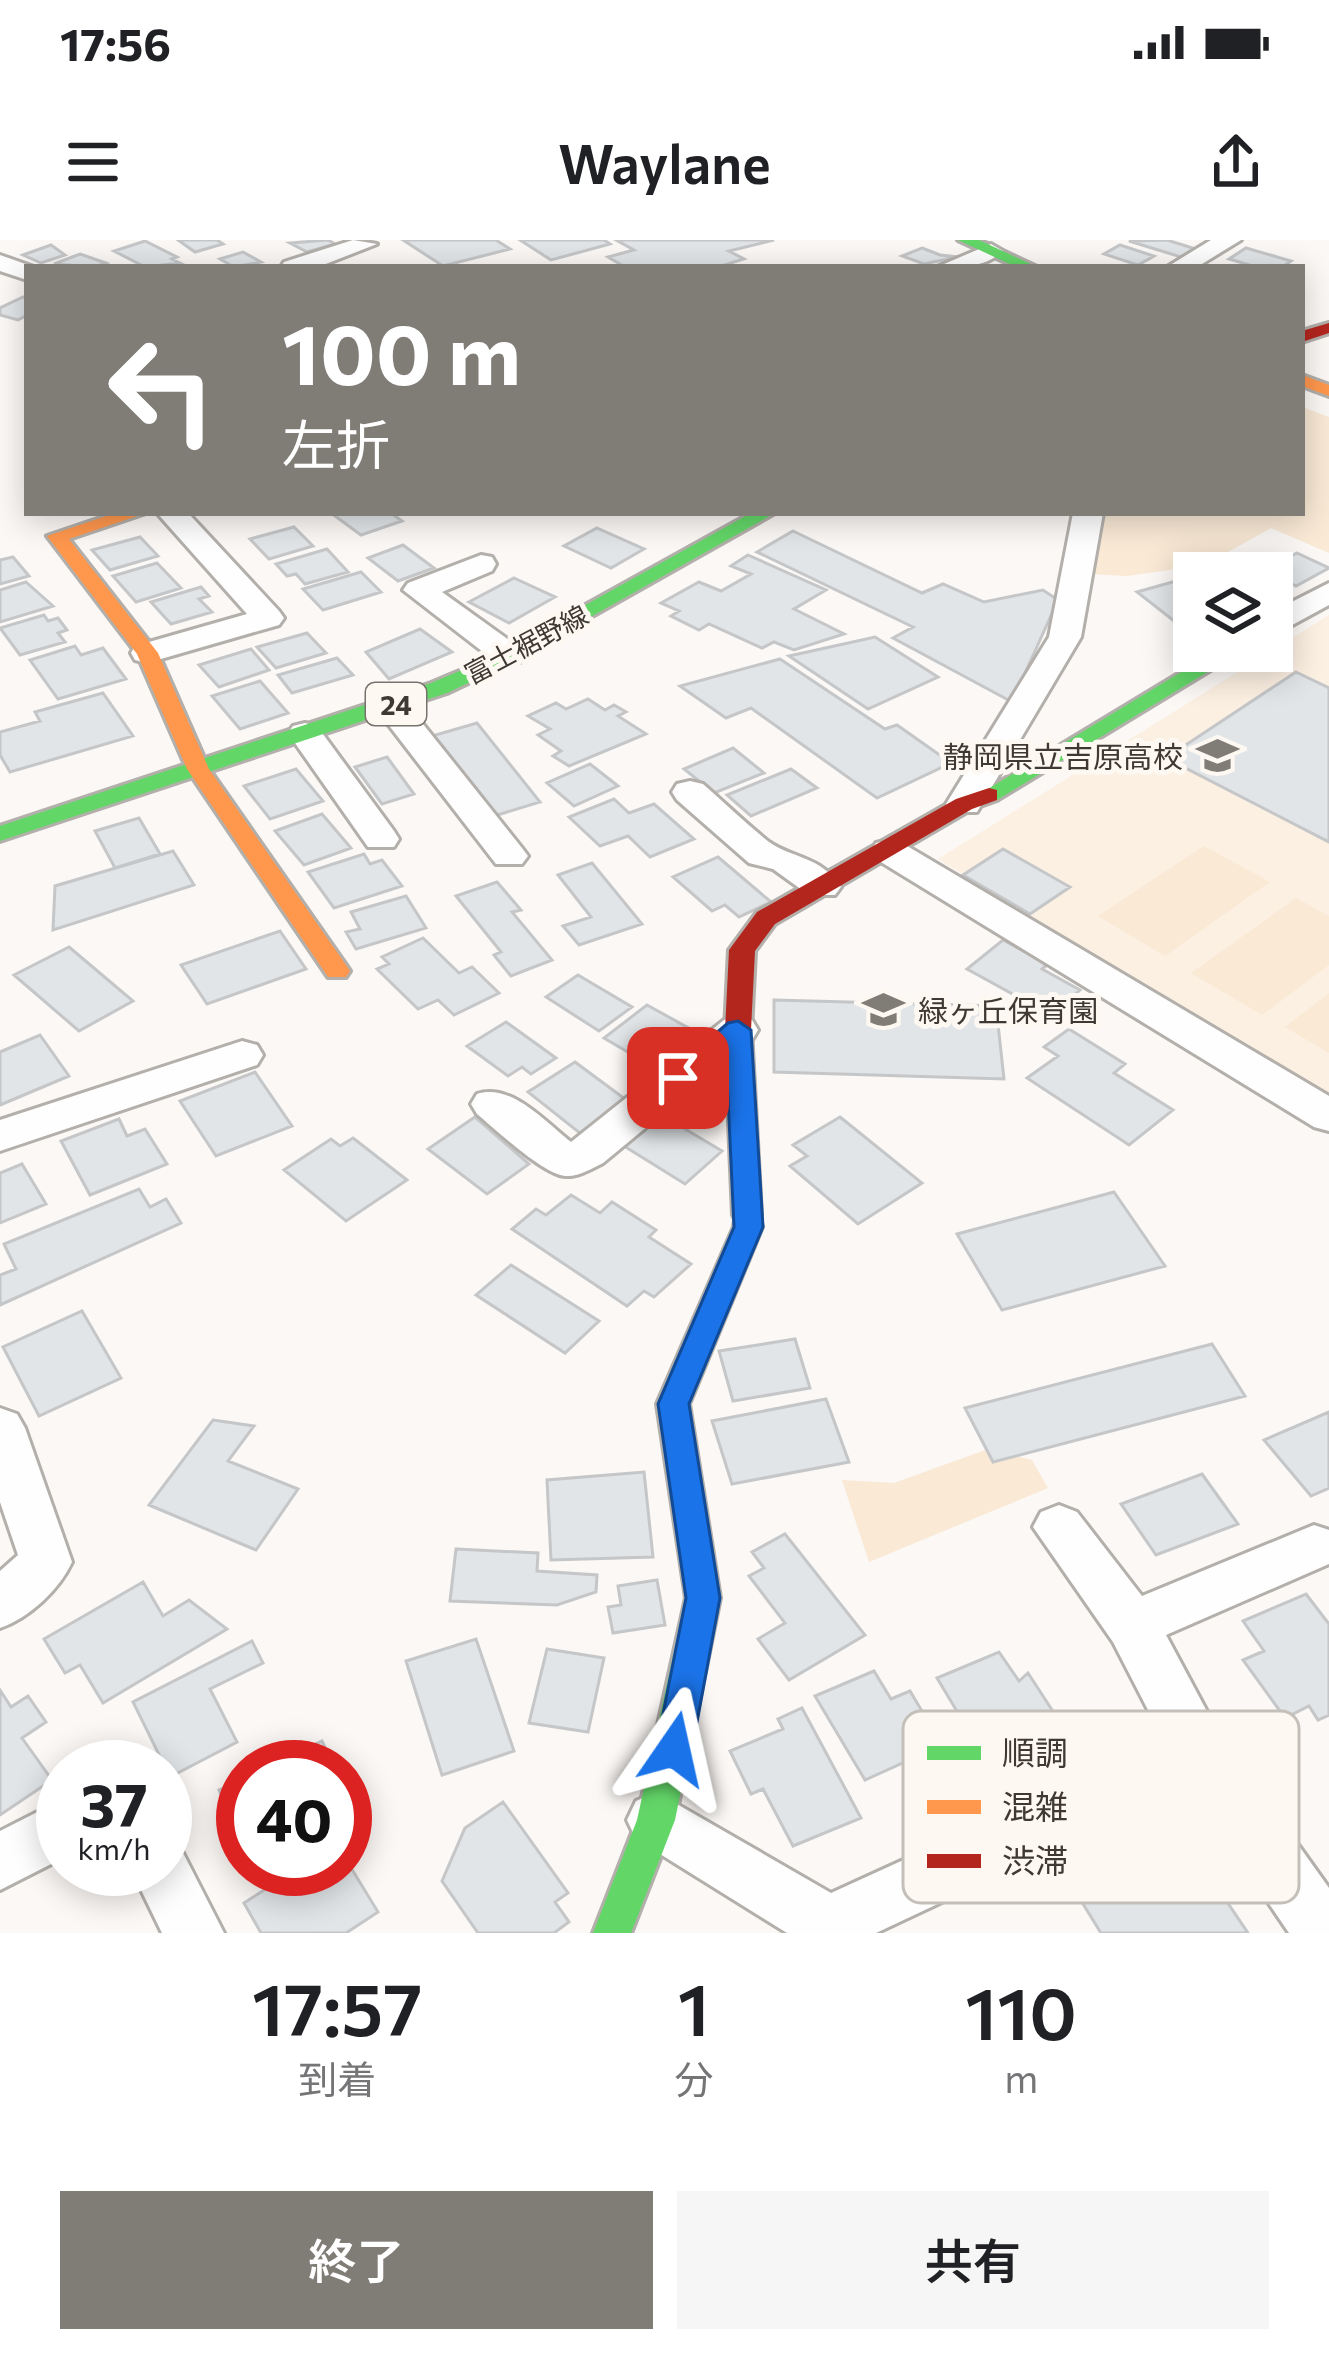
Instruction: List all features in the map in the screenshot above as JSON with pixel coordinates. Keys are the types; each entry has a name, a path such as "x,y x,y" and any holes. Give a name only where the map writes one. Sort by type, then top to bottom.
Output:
{"street":[{"path":"1185,264 1229,240"},
{"path":"973,243 1022,264"},
{"path":"306,264 366,250"},
{"path":"126,516 57,536 147,653 198,769 338,971"},
{"path":"147,653 268,617 175,516"},
{"name":"富士裾野線","path":"0,834 391,706 508,656 760,516"},
{"path":"964,804 1065,637 1087,516"},
{"path":"481,564 419,590 508,656"},
{"path":"1293,613 1329,592"},
{"path":"612,1933 656,1820 703,1598 674,1404 748,1227 738,1030 742,950 766,918 964,804 1000,791 1197,672"},
{"path":"391,706 509,856"},
{"path":"305,734 381,839"},
{"path":"690,792 762,855 785,860 822,887"},
{"path":"889,850 1329,1116"},
{"path":"492,1104 567,1161 588,1152 738,1030"},
{"path":"0,1136 242,1055"},
{"path":"0,1428 46,1562 0,1605"},
{"path":"1059,1527 1132,1625 1177,1711"},
{"path":"1132,1625 1314,1547"},
{"path":"656,1820 837,1928 903,1896"},
{"path":"0,1862 36,1842"},
{"path":"174,1896 194,1933"},
{"path":"1299,1896 1325,1933"}],"shaded area":[{"path":"1305,408 1329,417 1329,553 1271,528 1228,552 1173,552 1173,570 1127,576 1089,574 1101,516 1305,516"},
{"name":"静岡県立吉原高校","path":"1329,615 1329,1097 938,859 1238,672 1293,672 1293,637"},
{"path":"1204,846 1270,882 1165,956 1098,916"},
{"path":"1296,898 1329,916 1329,965 1262,1015 1191,973"},
{"path":"1329,993 1329,1053 1285,1027"},
{"path":"988,1449 1032,1460 1048,1488 869,1562 842,1480 894,1483"}],"building":[{"path":"178,240 217,240 223,244 195,252"},
{"path":"328,240 335,244 307,252 290,243"},
{"path":"403,240 496,240 510,249 451,264 440,264"},
{"path":"520,240 604,240 610,244 551,260"},
{"path":"616,240 774,240 729,251 744,259 728,264 620,264 608,257 634,250"},
{"path":"1167,240 1196,249 1181,257 1129,241"},
{"path":"145,241 180,263 139,264 114,251"},
{"path":"51,245 65,255 41,263 23,255"},
{"path":"1120,245 1154,256 1135,264 1104,254"},
{"path":"922,248 958,257 924,264 902,256"},
{"path":"1246,248 1291,261 1246,264 1229,259"},
{"path":"243,252 261,262 229,264 220,259"},
{"path":"80,254 106,263 103,264 54,264"},
{"path":"24,297 24,317 18,320 0,315 0,308"},
{"path":"335,516 395,516 402,521 361,535"},
{"path":"294,527 313,546 269,559 250,539"},
{"path":"597,528 644,549 611,568 564,546"},
{"path":"793,531 922,593 943,584 984,602 1043,590 1058,600 1012,702 893,638 913,627 757,552"},
{"path":"140,537 158,556 110,570 92,550"},
{"path":"403,545 434,568 398,581 368,558"},
{"path":"327,549 348,572 305,584 296,574 287,576 276,564"},
{"path":"1297,553 1329,568 1296,586 1293,555"},
{"path":"748,555 826,590 794,609 844,634 794,650 774,642 762,648 709,624 699,630 671,616 679,611 661,603 699,582 721,591 751,574 731,566"},
{"path":"13,557 29,576 0,584 0,560"},
{"path":"157,563 181,588 136,602 113,576"},
{"path":"361,572 381,592 323,610 303,589"},
{"path":"514,578 555,597 509,623 469,602"},
{"path":"26,582 53,606 0,622 0,590"},
{"path":"1173,582 1173,620 1137,592"},
{"path":"201,587 209,596 199,599 212,612 171,624 151,602"},
{"path":"44,615 48,621 58,618 67,630 58,633 65,642 20,655 0,628"},
{"path":"420,629 452,652 389,679 366,652"},
{"path":"307,633 326,653 276,668 257,647"},
{"path":"875,637 938,677 868,709 789,656"},
{"path":"75,646 81,655 103,648 126,679 58,699 30,660"},
{"path":"251,649 269,670 219,687 199,665"},
{"path":"337,658 353,675 292,693 278,675"},
{"path":"780,659 885,729 897,725 951,763 877,798 751,708 726,718 680,686"},
{"path":"1296,672 1329,688 1329,842 1166,758"},
{"path":"260,681 288,713 240,729 212,696"},
{"path":"103,693 133,736 10,772 0,755 0,732 40,721 35,712"},
{"path":"588,699 605,710 614,705 626,712 618,716 646,734 569,766 553,756 561,751 538,735 550,729 528,716 556,703 566,709"},
{"path":"477,723 540,802 494,816 432,736"},
{"path":"733,748 764,773 714,793 684,769"},
{"path":"387,757 414,794 382,804 355,767"},
{"path":"590,764 618,786 574,806 547,783"},
{"path":"296,769 323,801 270,819 244,786"},
{"path":"791,769 817,788 751,816 727,795"},
{"path":"614,799 629,813 654,804 694,839 650,857 628,836 600,846 569,817"},
{"path":"322,814 351,848 304,865 275,831"},
{"path":"139,818 160,854 115,868 95,831"},
{"path":"1003,849 1070,887 1030,914 963,875"},
{"path":"173,851 194,885 53,930 55,886"},
{"path":"364,854 370,864 382,860 402,886 334,908 308,872"},
{"path":"718,857 771,902 739,917 725,905 712,911 673,877"},
{"path":"592,863 642,924 579,945 563,926 591,917 558,875"},
{"path":"497,882 521,910 512,912 552,960 511,976 494,955 501,952 456,896"},
{"path":"406,896 426,928 356,949 346,932 360,929 351,912"},
{"path":"280,931 306,969 207,1004 181,965"},
{"path":"423,938 459,973 472,967 499,993 454,1015 438,1000 418,1009 377,969 389,964 382,957"},
{"path":"1003,940 1048,964 1042,969 1080,990 1051,1015 967,969"},
{"path":"69,947 133,1001 79,1031 14,975"},
{"path":"578,975 632,1007 599,1031 546,997"},
{"path":"774,1000 996,1006 1004,1079 774,1072"},
{"path":"647,1005 694,1031 671,1050 657,1042 638,1058 604,1038"},
{"path":"506,1022 556,1058 531,1074 522,1067 508,1076 467,1046"},
{"path":"1069,1029 1125,1064 1114,1073 1173,1110 1129,1145 1027,1078 1058,1056 1044,1047"},
{"path":"40,1035 69,1076 0,1105 0,1052"},
{"path":"575,1062 629,1102 581,1134 528,1092"},
{"path":"255,1072 292,1126 216,1156 180,1101"},
{"path":"475,1117 529,1164 487,1194 428,1149"},
{"path":"840,1117 922,1183 858,1224 790,1166 807,1156 793,1145"},
{"path":"119,1119 127,1136 145,1129 167,1164 90,1195 61,1141"},
{"path":"670,1120 722,1151 685,1184 624,1146 652,1123 660,1127"},
{"path":"353,1138 407,1180 346,1221 284,1170 331,1139 340,1146"},
{"path":"22,1164 46,1204 0,1223 0,1173"},
{"path":"139,1189 150,1207 166,1199 181,1223 0,1305 0,1275 16,1269 4,1244"},
{"path":"1114,1192 1165,1266 1002,1310 957,1234"},
{"path":"571,1195 600,1213 612,1202 656,1230 649,1237 691,1264 654,1297 644,1291 627,1306 512,1229 536,1209 546,1215"},
{"path":"511,1265 599,1321 565,1353 476,1295"},
{"path":"82,1311 121,1378 39,1416 3,1347"},
{"path":"795,1339 810,1388 733,1401 719,1351"},
{"path":"1212,1344 1245,1396 993,1462 965,1408"},
{"path":"826,1399 849,1462 732,1484 712,1421"},
{"path":"1329,1412 1329,1488 1311,1496 1264,1440"},
{"path":"213,1420 254,1426 228,1461 298,1489 256,1550 149,1505"},
{"path":"644,1472 653,1557 551,1560 547,1480"},
{"path":"1202,1474 1238,1524 1156,1555 1121,1504"},
{"path":"785,1534 865,1635 789,1680 758,1639 785,1623 749,1576 764,1568 752,1552"},
{"path":"456,1549 538,1553 537,1571 597,1575 596,1592 557,1605 450,1601"},
{"path":"657,1580 665,1625 613,1633 608,1607 621,1605 618,1586"},
{"path":"143,1582 163,1616 189,1600 227,1629 103,1703 80,1665 65,1673 44,1639"},
{"path":"1306,1594 1329,1624 1329,1715 1318,1720 1309,1706 1280,1711 1243,1660 1264,1651 1243,1621"},
{"path":"476,1639 514,1751 442,1775 406,1661"},
{"path":"252,1641 263,1663 210,1689 236,1740 216,1740 216,1753 192,1766 192,1740 152,1740 133,1702"},
{"path":"547,1649 604,1658 588,1732 529,1723"},
{"path":"999,1652 1019,1681 1028,1673 1053,1711 957,1711 937,1678"},
{"path":"874,1671 891,1699 910,1691 922,1711 903,1711 903,1763 865,1780 815,1696"},
{"path":"0,1690 11,1707 28,1696 46,1722 22,1738 36,1758 36,1791 0,1815"},
{"path":"802,1708 861,1818 793,1846 763,1789 751,1794 730,1751 783,1729 778,1719"},
{"path":"503,1802 568,1893 555,1902 569,1922 554,1933 478,1933 442,1881 465,1828"},
{"path":"255,1896 368,1896 378,1912 346,1933 261,1933 244,1903"},
{"path":"1082,1903 1228,1903 1248,1933 1101,1933"}],"traffic: fast":[{"path":"966,240 1022,264"},
{"path":"0,834 439,688 495,663 760,516"},
{"path":"989,795 1196,672"},
{"path":"612,1933 656,1820 703,1598 673,1404 748,1227 747,1215"}],"traffic: slow":[{"path":"1305,381 1329,391"},
{"path":"126,516 57,536 147,653 198,769 337,971"}],"traffic: jam":[{"path":"1305,336 1329,328"},
{"path":"747,1215 738,1030 742,950 766,918 964,804 989,795"}],"place":[{"name":"静岡県立吉原高校","path":"1217,755"},
{"name":"緑ヶ丘保育園","path":"884,1009"}],"route":[{"path":"674,1749 703,1598 674,1404 748,1227 738,1030 678,1078"}]}
